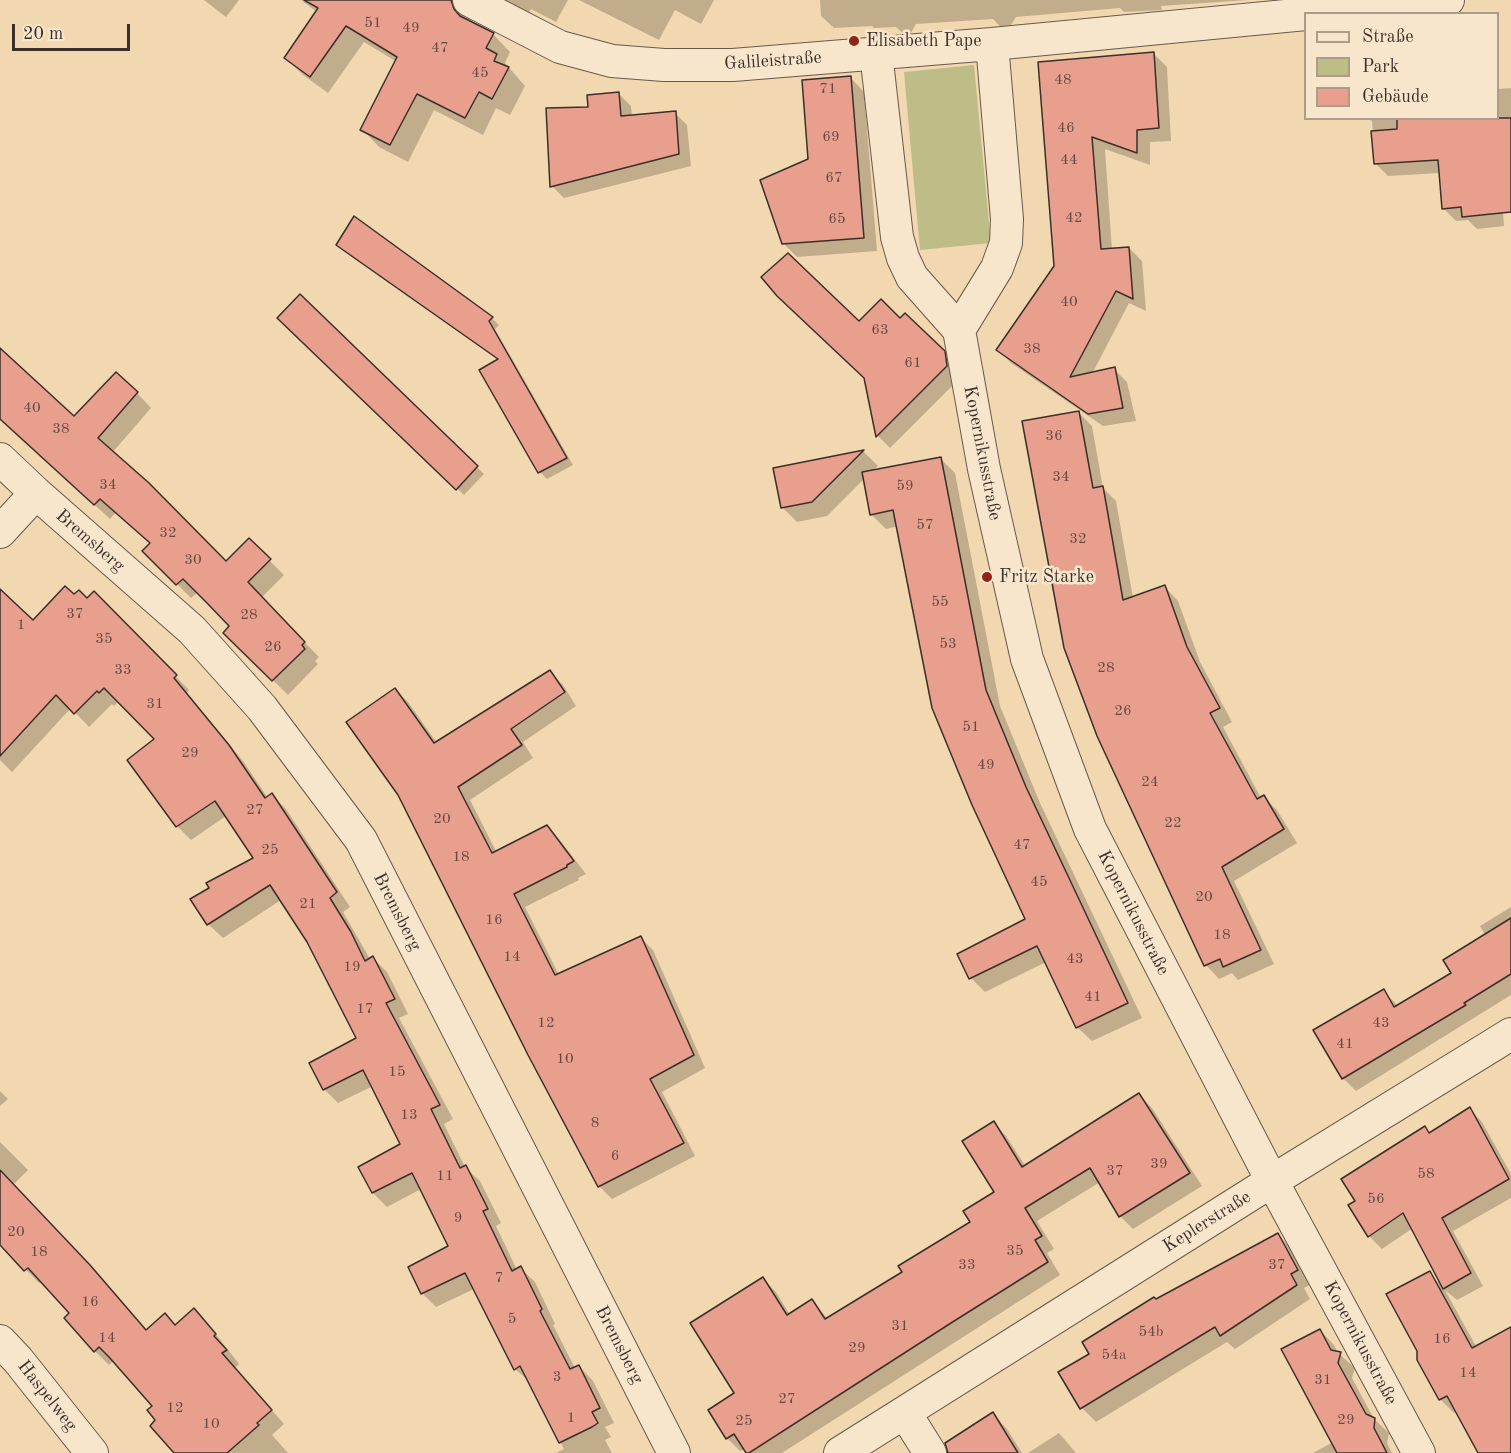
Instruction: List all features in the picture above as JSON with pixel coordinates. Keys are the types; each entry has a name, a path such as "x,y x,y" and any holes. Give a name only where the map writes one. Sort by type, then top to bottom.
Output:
{"street":[{"name":"Galileistraße","path":"469,0 560,47 612,61 664,65 733,65 992,45 1304,14"},
{"name":"Galileistraße","path":"1328,12 1448,0"},
{"path":"876,53 897,237 903,258 912,277 959,330 997,267 1006,243 1007,219 992,45"},
{"name":"Kopernikusstraße","path":"959,330 984,469 1027,659 1090,829 1272,1181 1419,1453"},
{"name":"Bremsberg","path":"0,459 192,630 262,708 360,840 674,1453"},
{"path":"0,532 36,493"},
{"name":"Keplerstraße","path":"840,1453 1272,1181 1511,1034"},
{"name":"Haspelweg","path":"0,1341 18,1360 92,1453"},
{"path":"905,1413 930,1453"}],"green space":[{"path":"974,65 991,243 920,250 904,72"}],"building":[{"path":"304,0 451,0 460,16 494,33 486,48 497,54 494,61 509,67 492,99 479,92 465,118 417,94 390,145 360,130 397,57 346,26 310,77 284,58 318,8"},
{"path":"1154,52 1159,128 1137,130 1137,153 1092,137 1101,249 1129,247 1133,299 1116,291 1070,377 1115,367 1123,408 1088,414 996,350 1054,266 1038,62"},
{"path":"851,76 864,238 782,244 760,180 808,159 802,80"},
{"path":"619,92 621,116 676,111 679,154 550,187 546,108 588,107 587,95"},
{"path":"1511,118 1511,212 1462,217 1461,207 1442,209 1438,160 1374,164 1371,131 1397,129 1397,120"},
{"path":"354,216 493,317 489,321 567,458 538,473 479,370 498,359 336,245"},
{"path":"788,253 859,321 881,299 900,318 905,313 945,351 947,366 876,437 864,378 777,296 761,277"},
{"path":"300,294 478,466 456,490 277,318"},
{"path":"0,348 74,416 116,372 138,392 98,438 149,483 226,561 249,538 271,559 248,582 305,642 302,645 305,649 272,681 223,633 229,626 183,579 176,585 142,551 150,543 100,499 94,505 0,419"},
{"path":"1079,411 1093,488 1103,486 1123,600 1165,585 1187,647 1220,708 1210,713 1257,799 1264,795 1284,829 1222,867 1261,950 1223,967 1220,959 1204,966 1097,736 1064,648 1022,421"},
{"path":"864,450 812,502 781,508 773,468"},
{"path":"941,457 986,690 1026,787 1128,1003 1076,1028 1037,946 969,979 957,954 1025,919 972,805 932,708 893,510 870,515 862,472"},
{"path":"65,586 74,594 79,590 87,598 94,591 177,675 174,678 229,745 265,798 272,793 337,892 330,898 351,932 365,961 373,956 395,999 386,1003 440,1105 431,1109 460,1168 466,1165 488,1209 483,1211 512,1271 521,1266 542,1309 540,1311 570,1369 579,1365 600,1408 592,1412 598,1423 592,1427 559,1443 520,1366 514,1370 465,1273 421,1294 408,1267 448,1246 412,1173 372,1193 358,1167 400,1144 363,1070 323,1090 309,1063 356,1038 307,942 270,885 207,925 190,899 209,888 206,883 253,858 215,801 176,827 127,760 154,739 104,688 99,693 97,691 74,714 56,695 0,756 0,589 33,620"},
{"path":"550,670 565,692 511,729 522,745 458,787 492,853 547,825 574,861 567,867 514,894 555,975 641,936 694,1055 650,1079 684,1143 598,1187 528,1055 398,795 346,722 395,688 434,743"},
{"path":"1511,918 1511,974 1464,1003 1466,1005 1342,1079 1313,1030 1384,989 1394,1007 1451,973 1443,960"},
{"path":"1139,1093 1190,1173 1119,1217 1090,1168 1025,1208 1042,1236 1035,1240 1048,1262 749,1453 746,1453 734,1434 726,1439 708,1410 734,1393 690,1323 763,1277 787,1315 812,1299 825,1319 902,1272 898,1266 970,1222 963,1211 994,1192 962,1141 994,1121 1022,1167"},
{"path":"1470,1107 1509,1179 1442,1218 1471,1273 1443,1289 1403,1213 1368,1237 1348,1205 1355,1201 1341,1179 1425,1126 1429,1133"},
{"path":"0,1170 90,1265 146,1330 165,1313 175,1325 194,1308 227,1350 222,1353 272,1410 257,1423 259,1425 227,1453 174,1453 150,1426 155,1420 147,1410 152,1406 99,1347 94,1352 64,1318 69,1313 28,1268 24,1271 0,1245"},
{"path":"1278,1233 1298,1270 1291,1274 1297,1285 1220,1336 1215,1327 1080,1409 1058,1372 1089,1354 1082,1342 1154,1297 1156,1299"},
{"path":"1430,1271 1472,1348 1511,1327 1511,1453 1478,1453 1447,1396 1439,1400 1417,1360 1417,1351 1386,1294"},
{"path":"1320,1329 1331,1350 1341,1352 1338,1363 1366,1414 1375,1418 1374,1428 1387,1453 1337,1453 1281,1349"},
{"path":"993,1412 1018,1453 948,1453 945,1443"}],"place":[{"name":"Elisabeth Pape","path":"854,41"},
{"name":"Fritz Starke","path":"987,577"}]}
